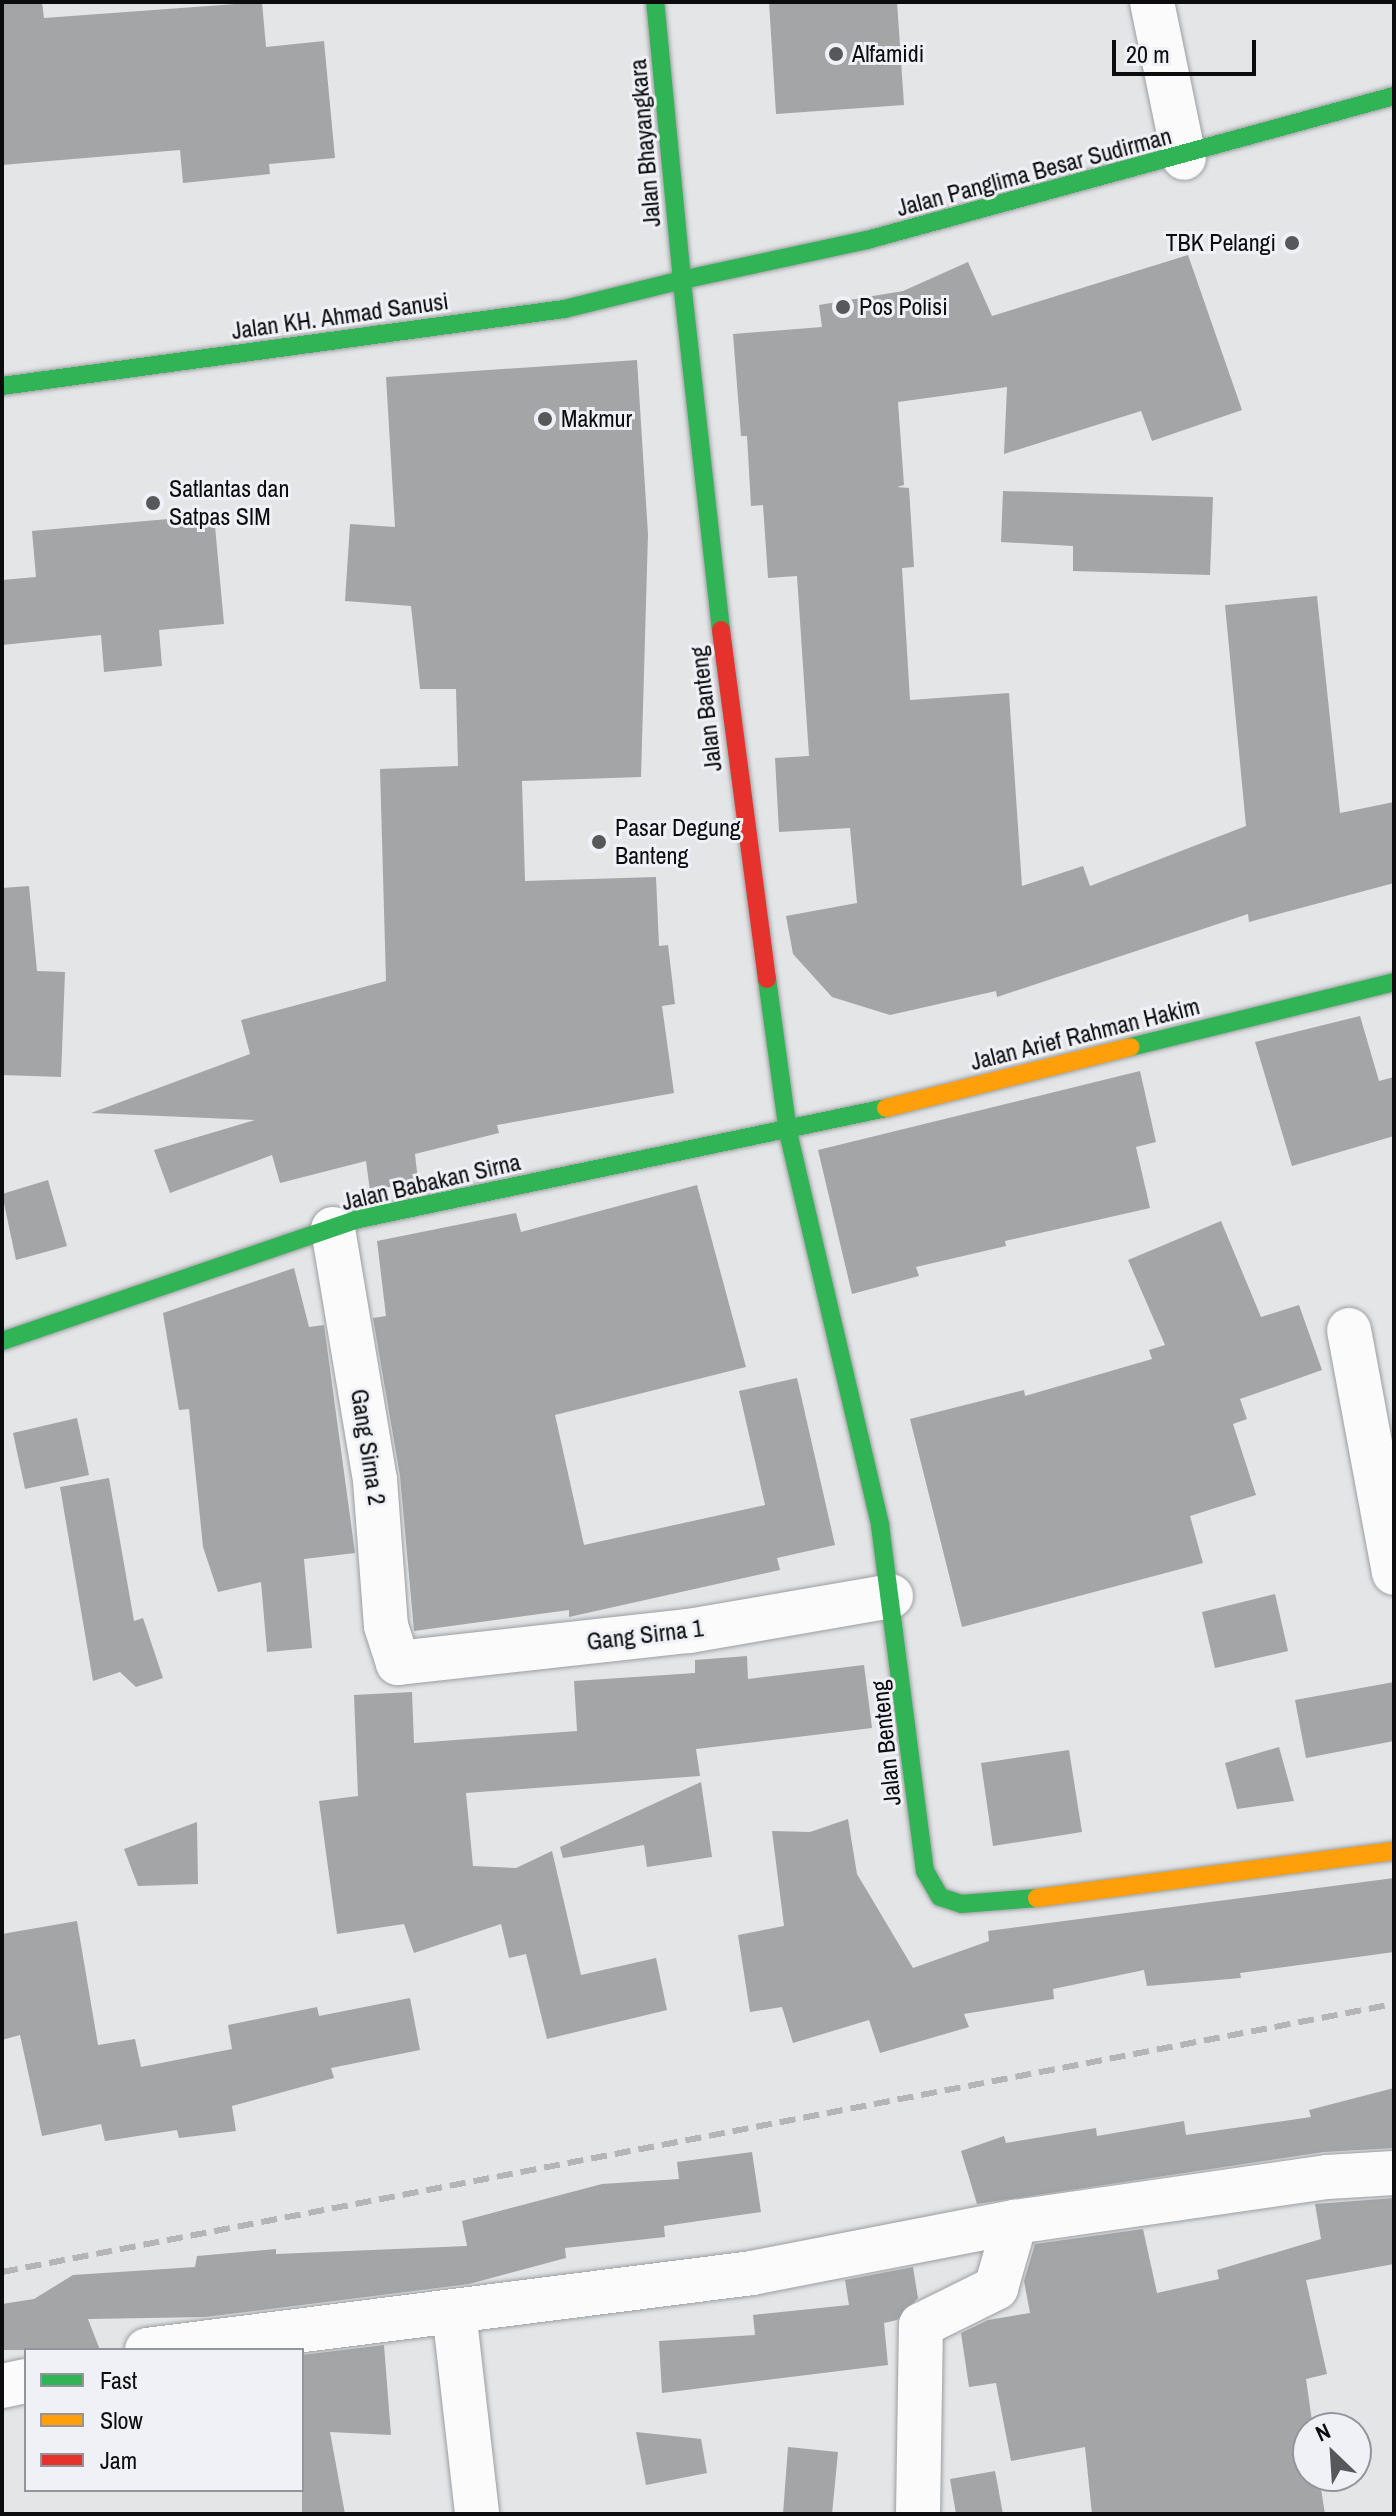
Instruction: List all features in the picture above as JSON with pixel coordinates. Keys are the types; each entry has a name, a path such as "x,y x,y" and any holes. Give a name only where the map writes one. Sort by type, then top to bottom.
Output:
{"main road":[{"name":"Jalan Bhayangkara","path":"655,2 682,280"},
{"name":"Jalan Panglima Besar Sudirman","path":"682,280 867,240 1184,158 1394,96"},
{"name":"Jalan KH. Ahmad Sanusi","path":"2,386 564,309 682,280"},
{"name":"Jalan Banteng","path":"682,280 732,730 788,1132"},
{"name":"Jalan Arief Rahman Hakim","path":"788,1132 1394,982"},
{"name":"Jalan Babakan Sirna","path":"2,1341 333,1229 788,1132"},
{"name":"Jalan Benteng","path":"788,1132 891,1596 925,1871 940,1897 961,1904 996,1904 1394,1851"}],"street":[{"path":"1152,2 1184,158"},
{"name":"Gang Sirna 2","path":"333,1229 375,1480 386,1626 398,1663"},
{"path":"1349,1330 1394,1573"},
{"name":"Gang Sirna 1","path":"398,1663 689,1631 891,1596"},
{"path":"163,2348 752,2273 1015,2222 1327,2177 1394,2173"},
{"path":"918,2514 921,2325 996,2288 1015,2222"},
{"path":"454,2311 477,2514"},
{"path":"2,2386 24,2381"}],"building":[{"path":"2,2 42,2 44,18 262,2 266,47 324,41 335,158 269,164 270,174 183,183 180,150 2,165"},
{"name":"Alfamidi","path":"769,2 897,2 904,105 776,114"},
{"path":"1188,255 1242,410 1152,441 1141,411 1004,454 1007,387 898,402 904,485 897,487 909,488 914,567 902,568 910,700 1009,693 1022,886 1083,866 1090,886 1246,826 1225,605 1317,596 1340,813 1394,802 1394,883 1249,922 1248,914 997,997 996,991 890,1015 832,997 793,954 786,916 857,903 850,828 779,832 775,758 809,756 797,576 768,578 763,505 751,506 747,436 741,436 733,334 822,327 819,305 903,291 968,262 992,316"},
{"path":"637,360 648,534 641,777 522,781 525,881 656,877 659,946 668,945 675,1004 662,1006 674,1093 497,1125 499,1133 415,1154 418,1181 370,1191 366,1161 280,1183 272,1155 170,1193 154,1150 255,1120 91,1113 250,1054 241,1020 386,981 380,769 458,766 456,689 420,689 411,606 345,601 350,524 395,527 386,377"},
{"path":"1003,491 1213,497 1210,575 1073,571 1073,546 1001,542"},
{"path":"214,515 224,624 159,630 162,666 104,672 101,635 2,645 2,580 36,577 32,531"},
{"path":"29,886 37,971 65,972 61,1077 2,1075 2,888"},
{"path":"1360,1016 1379,1081 1394,1077 1394,1136 1292,1166 1255,1042"},
{"path":"1140,1071 1156,1142 1136,1147 1150,1208 1005,1241 1006,1246 916,1267 919,1276 852,1294 818,1150"},
{"path":"48,1180 67,1246 16,1260 2,1194"},
{"path":"697,1185 746,1367 555,1415 584,1545 765,1505 739,1391 797,1378 835,1545 777,1558 780,1570 569,1617 569,1610 414,1631 400,1476 373,1318 386,1316 377,1241 516,1213 521,1232"},
{"path":"1221,1221 1261,1317 1299,1305 1322,1370 1240,1399 1247,1419 1233,1424 1256,1495 1190,1516 1203,1563 962,1627 910,1419 1024,1390 1025,1396 1152,1359 1149,1350 1165,1345 1128,1260"},
{"path":"294,1268 309,1327 324,1325 355,1553 304,1559 312,1648 267,1652 261,1582 218,1592 203,1547 189,1409 179,1410 163,1313"},
{"path":"77,1418 89,1475 25,1489 13,1433"},
{"path":"109,1478 134,1621 143,1618 163,1678 136,1687 120,1672 93,1681 60,1487"},
{"path":"1275,1594 1288,1651 1215,1668 1202,1612"},
{"path":"747,1656 748,1679 864,1665 872,1728 696,1749 700,1776 466,1793 473,1866 516,1868 552,1851 581,1975 656,1958 667,2010 547,2039 526,1954 509,1958 501,1924 414,1953 404,1924 337,1934 319,1801 358,1796 354,1695 412,1692 414,1743 577,1731 574,1681 695,1673 695,1660"},
{"path":"1394,1682 1394,1741 1306,1758 1295,1700"},
{"path":"1279,1747 1294,1801 1237,1809 1225,1763"},
{"path":"1069,1750 1082,1832 993,1846 981,1763"},
{"path":"701,1782 712,1857 647,1867 644,1845 563,1858 560,1847"},
{"path":"848,1819 857,1874 913,1968 989,1941 988,1931 1394,1878 1394,1952 1240,1973 1241,1978 1147,1986 1144,1970 1053,1989 1054,1999 964,2014 969,2027 880,2053 869,2020 793,2043 782,2007 750,2012 738,1935 784,1926 772,1831 810,1832"},
{"path":"197,1822 198,1884 138,1886 124,1849"},
{"path":"77,1921 98,2045 135,2039 141,2067 232,2049 228,2025 317,2007 319,2016 410,1998 420,2050 331,2068 334,2078 232,2106 236,2131 179,2138 177,2130 105,2141 101,2124 42,2136 20,2035 2,2040 2,1934"},
{"path":"1394,2088 1394,2148 1324,2152 977,2204 961,2151 1004,2136 1006,2143 1096,2128 1097,2136 1184,2121 1186,2135 1311,2117 1309,2110"},
{"path":"752,2152 761,2212 664,2226 665,2237 565,2248 566,2258 469,2284 205,2317 88,2319 99,2348 2,2350 2,2304 34,2299 73,2275 195,2267 197,2256 276,2249 276,2254 467,2246 462,2221 602,2184 679,2179 677,2162"},
{"path":"1394,2198 1394,2264 1306,2280 1327,2374 1306,2379 1311,2412 1292,2412 1292,2492 1322,2492 1325,2514 1092,2514 1085,2447 1011,2461 996,2383 969,2387 961,2333 988,2320 1030,2313 1024,2281 1035,2244 1143,2229 1157,2293 1219,2279 1217,2270 1321,2239 1315,2204"},
{"path":"913,2267 918,2298 897,2320 884,2323 888,2365 662,2393 659,2341 755,2335 753,2315 849,2305 845,2280"},
{"path":"384,2345 391,2435 330,2432 345,2514 302,2514 304,2355"},
{"path":"636,2432 701,2439 707,2473 646,2485"},
{"path":"788,2447 838,2452 832,2514 783,2514"},
{"path":"995,2471 1003,2514 956,2514 950,2479"}],"railway":[{"path":"2,2272 1394,2004"}],"traffic: fast":[{"path":"2,386 564,309 682,280 655,2"},
{"path":"721,630 682,280 867,240 1394,96"},
{"path":"767,979 788,1132 880,1525 925,1871 940,1897 961,1904 1037,1898"},
{"path":"1130,1047 1394,982"},
{"path":"2,1341 359,1219 886,1108"}],"traffic: slow":[{"path":"886,1108 1130,1047"},
{"path":"1037,1898 1394,1851"}],"traffic: jam":[{"path":"721,630 767,979"}],"place":[{"name":"Alfamidi","path":"836,54"},
{"name":"TBK Pelangi","path":"1292,243"},
{"name":"Pos Polisi","path":"843,307"},
{"name":"Makmur","path":"545,419"},
{"name":"Satlantas dan Satpas SIM","path":"153,503"},
{"name":"Pasar Degung Banteng","path":"599,842"}]}
